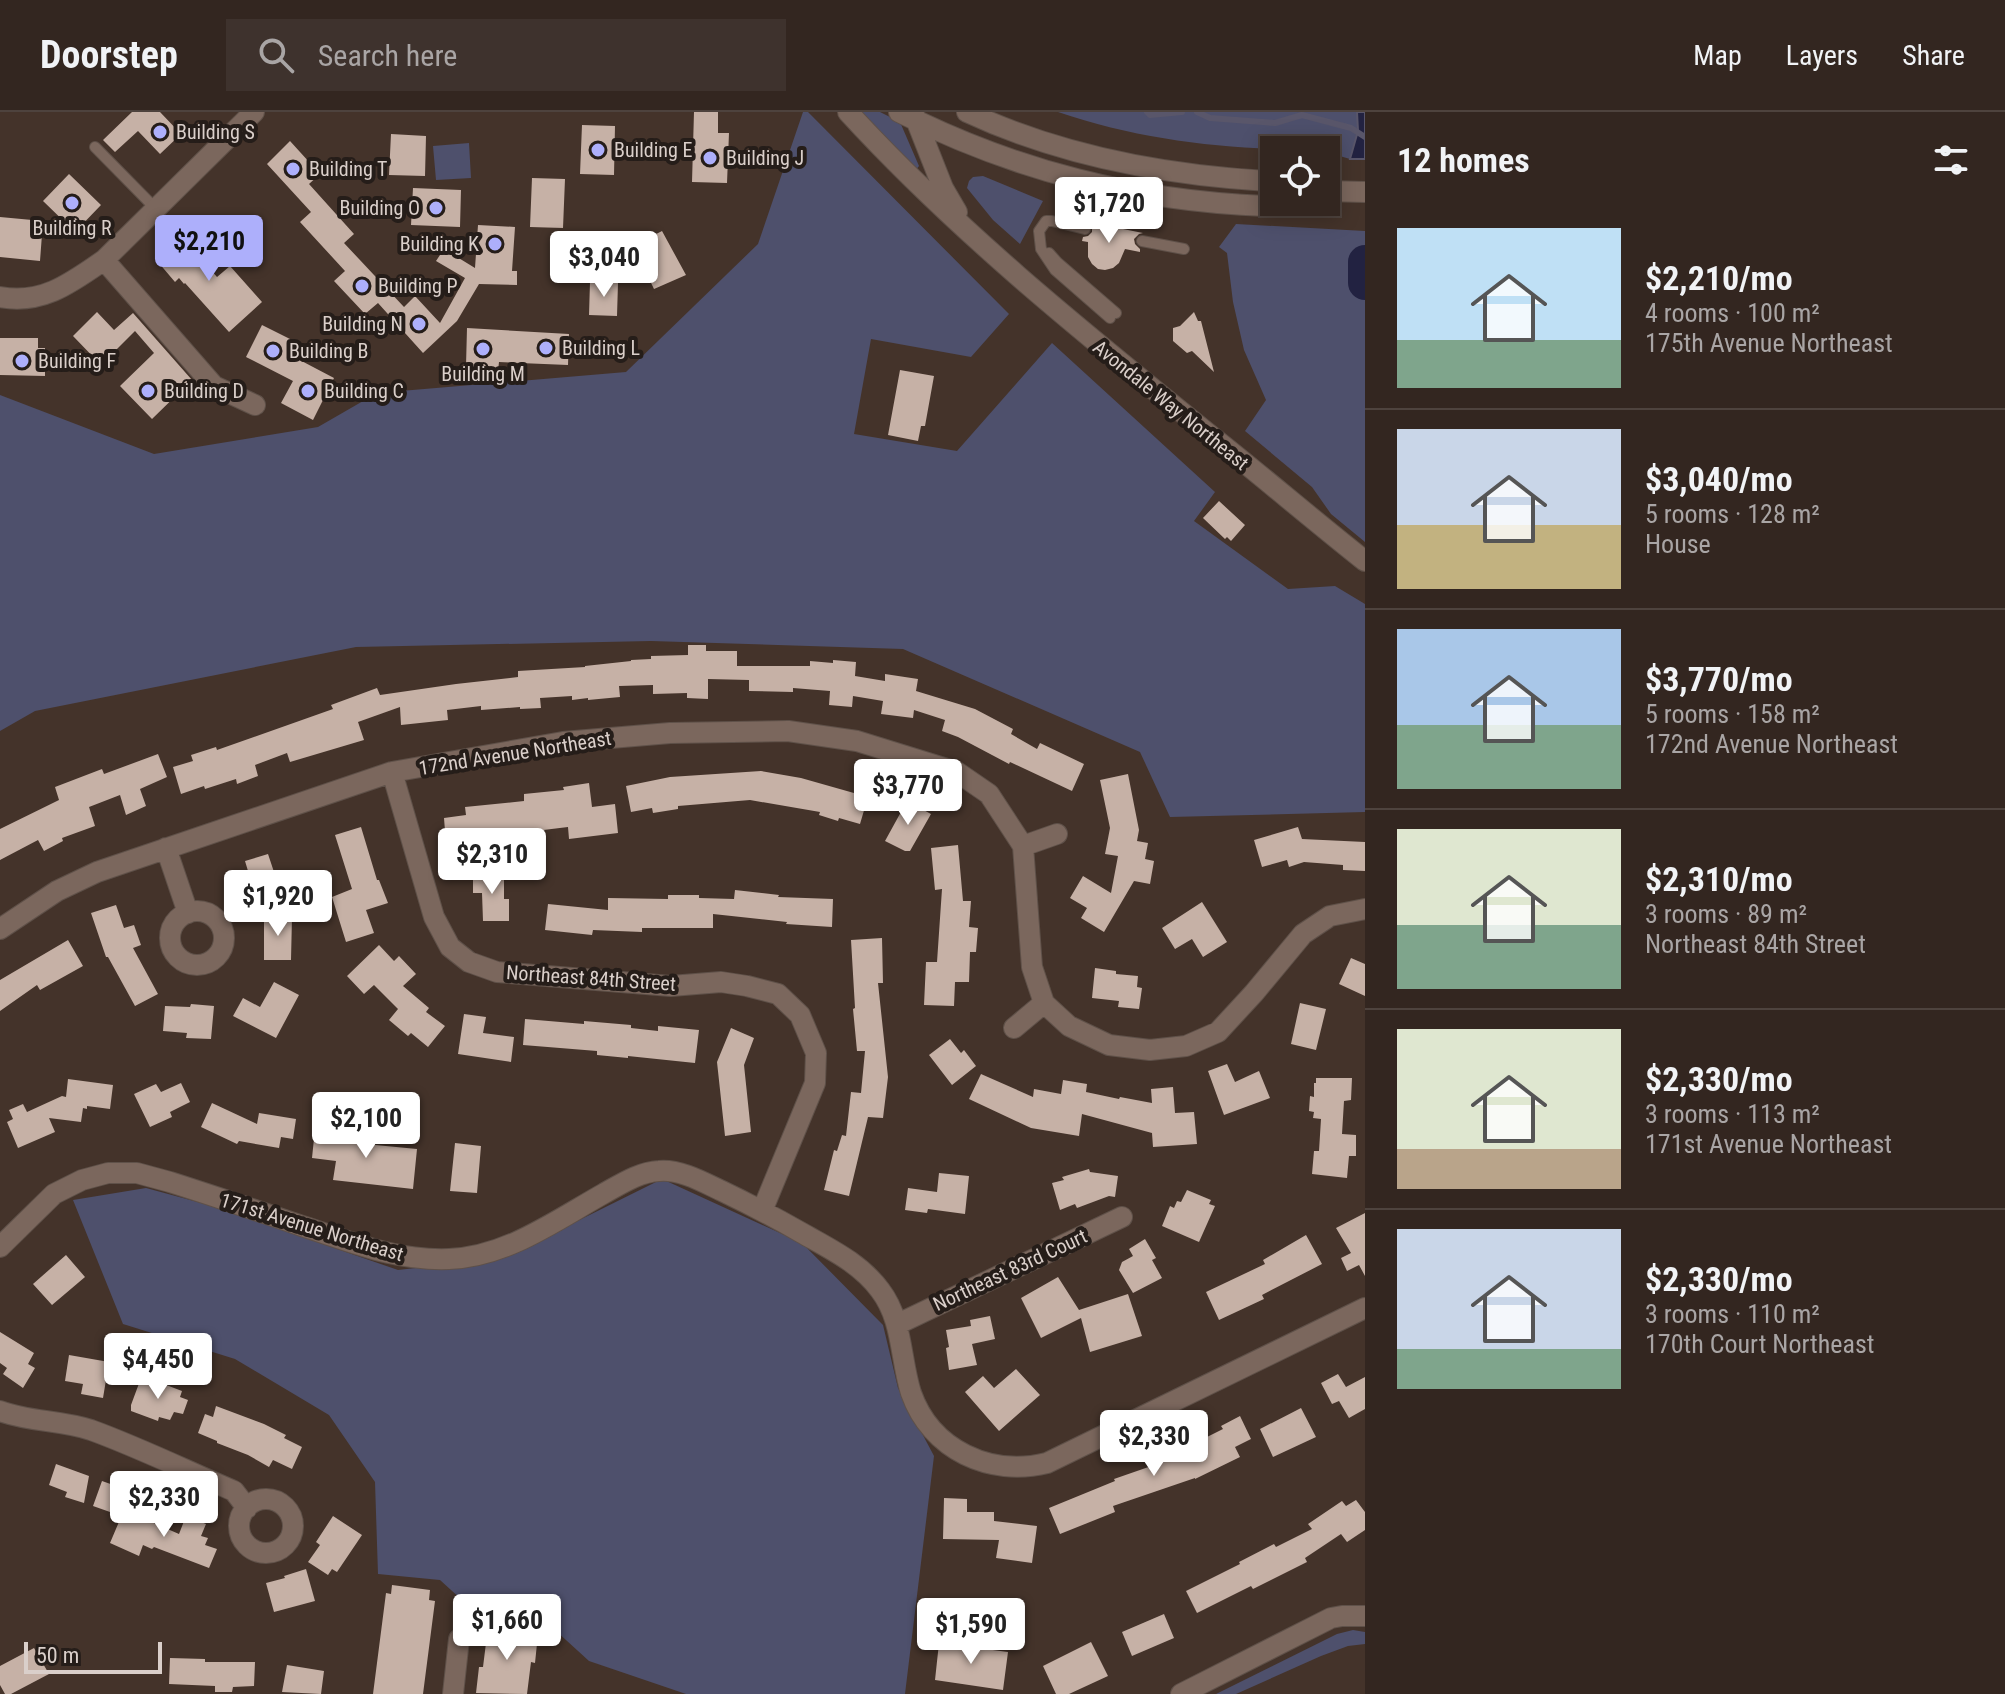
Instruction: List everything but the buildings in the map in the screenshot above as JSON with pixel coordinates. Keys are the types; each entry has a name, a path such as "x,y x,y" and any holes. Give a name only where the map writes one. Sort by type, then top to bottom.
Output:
{"street":[{"path":"0,297 38,298 71,283 104,260 254,112"},
{"name":"Avondale Way Northeast","path":"848,112 981,244 1090,339 1365,561"},
{"path":"967,112 1034,138 1118,162 1167,172 1260,181"},
{"path":"909,115 973,146 1048,172 1165,198 1260,206"},
{"name":"Avondale Way Northeast","path":"909,115 949,201 981,244"},
{"path":"943,188 946,161 950,155 973,146"},
{"path":"1340,192 1365,192"},
{"path":"104,260 214,386 255,405"},
{"name":"172nd Avenue Northeast","path":"0,929 57,891 97,872 392,772 563,742 670,733 788,731 857,741 957,772 989,794 1023,846 1032,967 1044,1003"},
{"name":"Northeast 84th Street","path":"392,772 434,917 450,947 469,962 497,972 671,986 721,982 782,986 800,1015 816,1053 815,1083 762,1211"},
{"path":"1023,846 1057,834"},
{"path":"166,848 188,913"},
{"path":"1014,1028 1044,1003 1069,1026 1109,1045 1150,1050 1186,1046 1218,1032 1303,934 1330,916 1365,909"},
{"name":"171st Avenue Northeast","path":"0,1247 54,1194 82,1180 108,1173 137,1173 170,1182 377,1251 417,1259 453,1259 515,1243 633,1177 660,1170 680,1174 762,1211 848,1259 880,1290 898,1324 911,1392 924,1419 947,1445 976,1460 999,1467 1029,1467 1047,1463 1365,1308"},
{"name":"Northeast 83rd Court","path":"898,1324 1122,1217"},
{"path":"0,1411 16,1417 89,1430 234,1491 247,1508"},
{"path":"1181,1694 1331,1618 1365,1616"},
{"path":"453,1694 459,1639"}],"lane":[{"path":"95,147 156,209"},
{"path":"1085,229 1046,221 1039,231 1045,248 1057,262 1113,316"},
{"path":"1142,241 1184,249"}],"shaded area":[{"path":"803,112 808,112 1009,314 971,357 871,339 854,434 957,451 1052,343 1215,492 1194,521 1288,589 1335,586 1365,604 1365,812 1170,817 1140,752 903,649 651,641 356,647 35,711 0,731 0,395 154,454 318,427 377,393 626,372 758,244"},
{"path":"855,112 880,112 900,122 919,166 915,171"},
{"path":"1058,112 1357,112 1358,131 1350,159 1340,156 1340,136 1260,136 1258,148 1157,137"},
{"path":"1357,112 1365,112 1365,159 1350,159 1358,131"},
{"path":"469,143 471,178 436,180 433,146"},
{"path":"983,176 1043,201 1020,244 993,220 967,188 973,177"},
{"path":"199,221 220,243 207,255 202,252 190,229"},
{"path":"1236,224 1365,231 1365,542 1331,514 1312,487 1245,431 1266,400 1244,350 1233,302 1227,253 1219,247"},
{"path":"662,1179 802,1243 883,1325 898,1388 934,1456 905,1694 686,1694 589,1661 555,1630 484,1620 440,1580 378,1574 375,1482 329,1415 235,1359 123,1324 73,1200 146,1188 216,1207 398,1270 503,1258"},
{"path":"1353,1630 1365,1632 1365,1644 1348,1646 1321,1656 1236,1694 1216,1694 1337,1634"}],"waterway":[{"path":"1147,112 1150,115 1182,112"},
{"path":"1197,112 1210,118 1275,123 1302,115 1351,128 1365,137"},
{"path":"1365,262 1365,283"}],"place":[{"name":"Building S","path":"160,132"},
{"name":"Building E","path":"598,150"},
{"name":"Building J","path":"710,158"},
{"name":"Building T","path":"293,169"},
{"name":"Building R","path":"72,203"},
{"name":"Building O","path":"436,208"},
{"name":"Building K","path":"495,244"},
{"name":"Building P","path":"362,286"},
{"name":"Building N","path":"419,324"},
{"name":"Building L","path":"546,348"},
{"name":"Building M","path":"483,349"},
{"name":"Building B","path":"273,351"},
{"name":"Building F","path":"22,361"},
{"name":"Building D","path":"148,391"},
{"name":"Building C","path":"308,391"}]}
